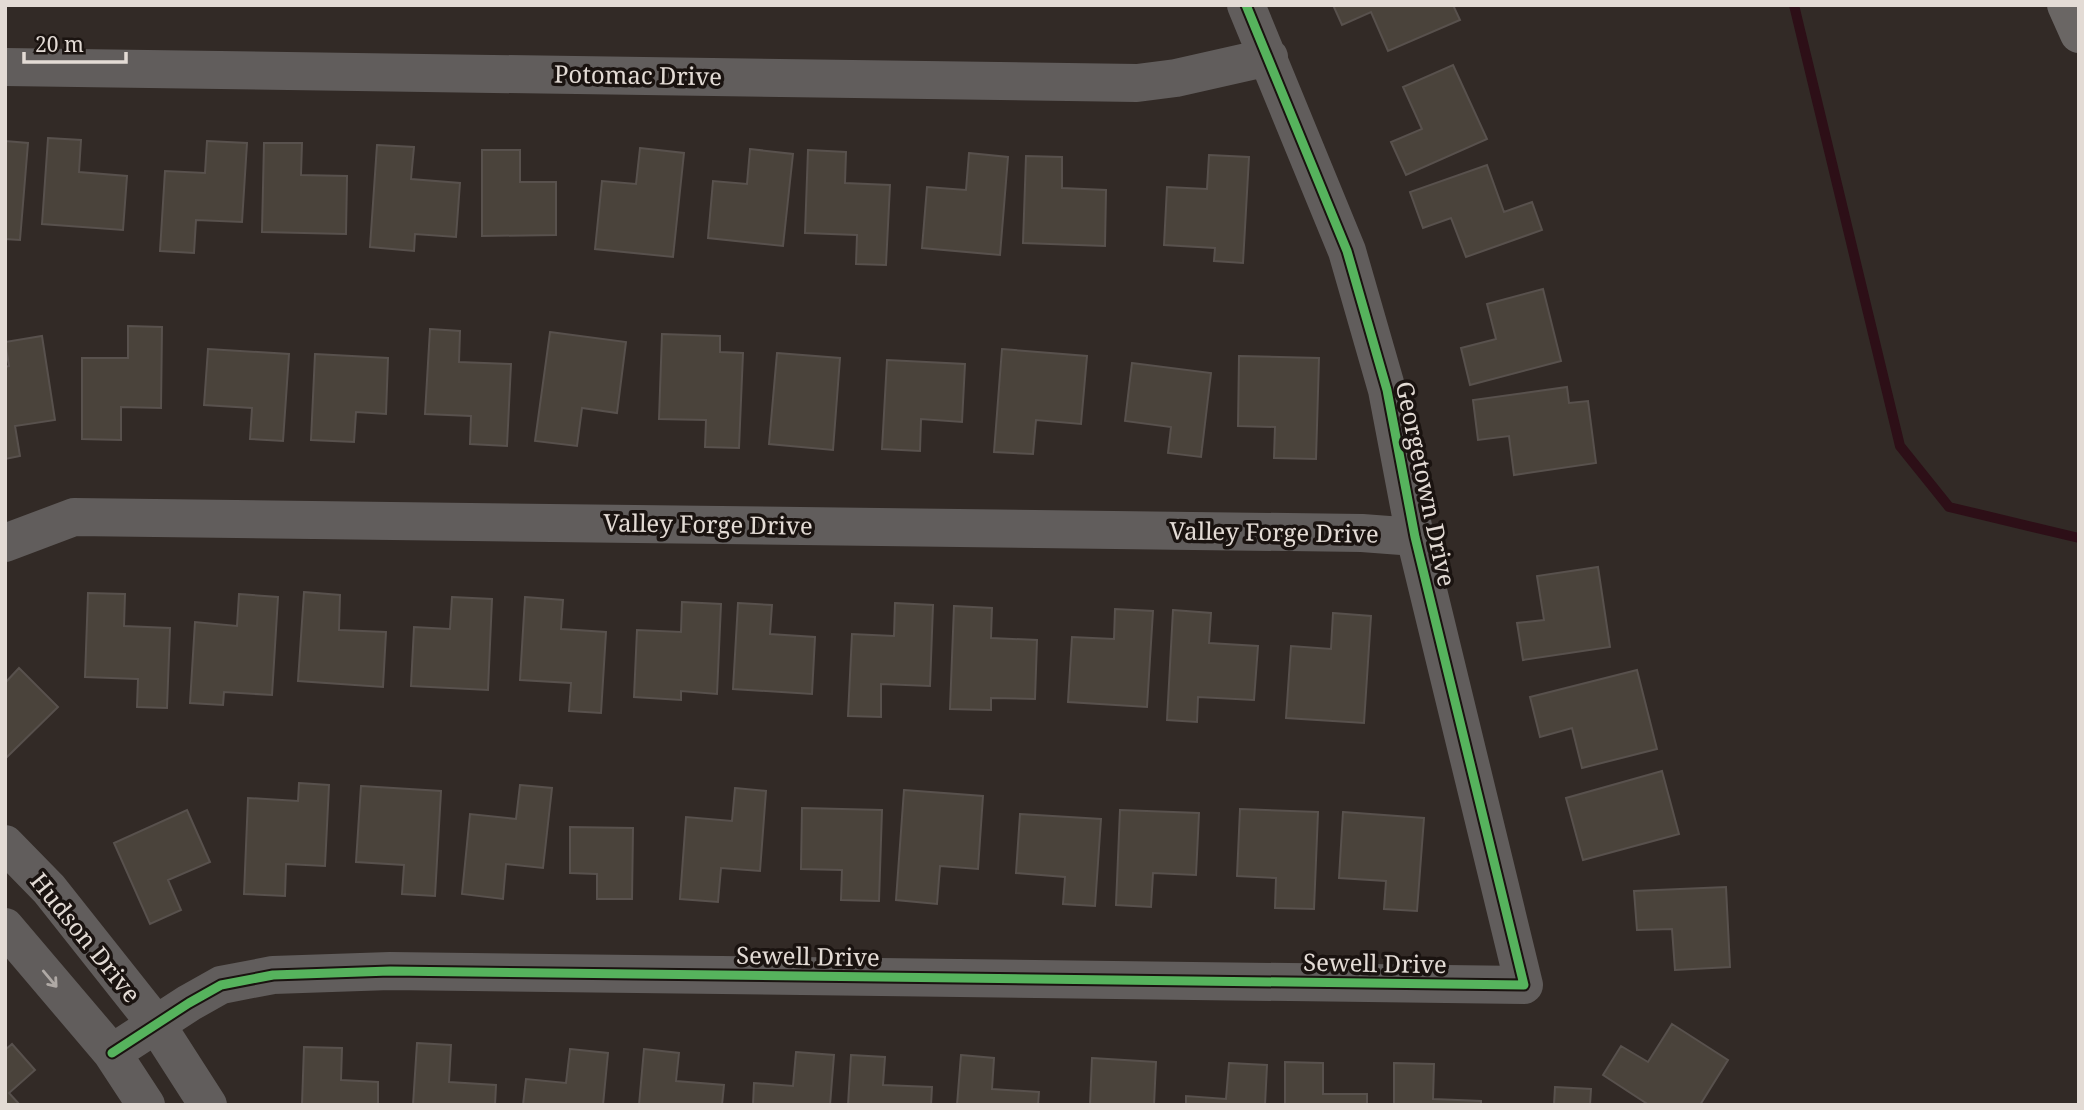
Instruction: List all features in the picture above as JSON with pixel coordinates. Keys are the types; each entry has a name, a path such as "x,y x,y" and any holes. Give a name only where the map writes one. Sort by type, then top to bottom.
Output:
{"main road":[{"path":"2066,5 2079,34"}],"street":[{"name":"Georgetown Drive","path":"1246,5 1347,251 1387,390 1415,537 1524,985"},
{"name":"Potomac Drive","path":"5,67 1137,83 1176,78 1269,57"},
{"name":"Valley Forge Drive","path":"6,541 74,517 1362,533 1415,537"},
{"name":"Hudson Drive","path":"5,844 49,889 156,1024 208,1105"},
{"path":"5,927 112,1053 146,1105"},
{"name":"Sewell Drive","path":"112,1053 221,985 274,975 390,971 1524,985"}],"building":[{"path":"1333,5 1453,5 1460,20 1388,51 1371,12 1342,25"},
{"path":"1453,65 1487,139 1406,175 1391,142 1422,129 1403,87"},
{"path":"48,138 81,140 79,172 127,176 123,230 42,224"},
{"path":"5,141 28,143 20,240 5,239"},
{"path":"207,141 247,143 242,222 196,220 194,253 160,251 165,171 205,173"},
{"path":"264,143 302,143 301,175 347,176 346,234 262,232"},
{"path":"377,145 414,147 411,179 460,183 456,237 415,234 414,251 370,247"},
{"path":"640,148 684,153 673,257 595,249 602,181 636,184"},
{"path":"750,149 793,154 783,246 708,238 713,181 747,184"},
{"path":"482,150 520,150 520,182 556,182 556,235 482,236"},
{"path":"808,150 846,152 845,183 890,185 886,265 856,264 857,235 805,233"},
{"path":"969,153 1008,157 1000,255 922,248 927,187 966,190"},
{"path":"1209,155 1249,157 1243,263 1214,261 1215,248 1164,245 1167,187 1207,189"},
{"path":"1026,156 1062,157 1062,188 1106,190 1105,246 1023,243"},
{"path":"1487,165 1504,212 1532,202 1542,230 1466,257 1451,218 1423,228 1410,192"},
{"path":"1543,289 1561,361 1470,385 1461,348 1496,339 1487,304"},
{"path":"128,326 162,327 161,408 121,407 121,440 82,439 82,358 128,358"},
{"path":"430,329 460,331 459,362 511,364 507,446 470,444 471,416 425,414"},
{"path":"550,332 626,342 617,413 582,408 577,446 535,441"},
{"path":"662,334 720,336 720,352 743,353 739,448 705,447 706,420 659,419"},
{"path":"42,336 55,420 15,426 20,456 5,459 5,367 9,366 5,342"},
{"path":"208,349 289,354 283,441 250,439 252,408 204,405"},
{"path":"1002,349 1087,356 1081,424 1036,420 1033,454 994,452"},
{"path":"777,353 840,358 833,450 769,444"},
{"path":"315,354 388,358 386,414 356,412 354,442 311,440"},
{"path":"1239,356 1319,358 1316,459 1274,458 1275,427 1238,426"},
{"path":"887,360 965,364 962,422 921,419 920,451 882,449"},
{"path":"1132,363 1211,373 1201,457 1168,453 1171,427 1125,421"},
{"path":"1567,387 1569,403 1588,401 1596,463 1514,475 1509,436 1478,440 1473,400"},
{"path":"1598,567 1610,647 1523,660 1517,623 1544,620 1537,576"},
{"path":"304,592 340,595 339,630 386,632 383,687 298,681"},
{"path":"88,593 125,594 124,626 170,628 167,708 137,707 138,679 85,677"},
{"path":"239,594 278,597 272,695 224,692 223,705 190,703 195,622 237,626"},
{"path":"452,597 492,599 488,690 411,686 414,627 450,629"},
{"path":"525,597 563,600 561,629 606,632 601,713 569,711 571,683 520,680"},
{"path":"682,602 721,604 717,694 681,691 681,700 634,697 637,630 681,632"},
{"path":"738,603 772,605 770,634 815,637 812,694 733,689"},
{"path":"895,603 933,605 930,686 881,684 881,717 848,716 852,634 894,636"},
{"path":"954,606 992,608 991,638 1037,640 1035,699 991,698 991,710 950,709"},
{"path":"1115,609 1153,611 1147,707 1068,702 1072,637 1114,639"},
{"path":"1173,610 1211,613 1209,643 1258,646 1254,700 1198,697 1197,722 1167,720"},
{"path":"1333,613 1371,616 1364,723 1286,718 1291,646 1331,649"},
{"path":"19,668 58,707 7,757 5,683"},
{"path":"1637,670 1657,749 1582,768 1572,728 1540,737 1530,697"},
{"path":"1662,771 1679,834 1583,860 1566,798"},
{"path":"299,783 329,785 325,866 286,864 285,896 244,894 248,798 298,801"},
{"path":"520,785 552,788 543,868 506,864 503,899 462,894 470,814 516,819"},
{"path":"361,786 441,791 435,896 402,894 404,865 356,862"},
{"path":"735,788 766,791 760,871 721,868 718,902 680,899 686,817 732,821"},
{"path":"904,790 983,796 978,869 940,866 937,904 896,900"},
{"path":"802,808 882,810 879,901 841,900 842,870 801,869"},
{"path":"1240,809 1318,812 1314,909 1275,908 1276,878 1237,876"},
{"path":"187,810 210,862 168,880 181,910 150,924 114,843"},
{"path":"1120,810 1199,813 1196,875 1153,873 1151,907 1116,905"},
{"path":"1343,812 1424,818 1417,911 1384,909 1386,881 1339,878"},
{"path":"1020,814 1101,819 1095,906 1063,904 1065,877 1016,873"},
{"path":"570,827 633,828 632,899 597,899 597,874 570,873"},
{"path":"1726,887 1730,967 1675,970 1672,929 1637,930 1634,891"},
{"path":"1672,1024 1728,1060 1700,1105 1649,1105 1603,1075 1621,1046 1648,1062"},
{"path":"417,1043 451,1045 449,1082 496,1085 495,1105 413,1105"},
{"path":"12,1044 35,1070 9,1093 20,1105 5,1105 5,1050"},
{"path":"304,1047 342,1048 341,1080 378,1082 378,1105 302,1105"},
{"path":"570,1049 608,1053 603,1105 523,1105 526,1079 566,1083"},
{"path":"644,1049 679,1053 676,1081 724,1085 722,1105 639,1105"},
{"path":"796,1052 834,1055 830,1105 753,1105 754,1083 793,1086"},
{"path":"851,1055 885,1057 883,1085 932,1087 931,1105 848,1105"},
{"path":"961,1055 994,1058 992,1089 1039,1092 1038,1105 957,1105"},
{"path":"1092,1058 1156,1062 1154,1105 1090,1105"},
{"path":"1285,1062 1323,1063 1323,1094 1367,1094 1367,1105 1285,1105"},
{"path":"1229,1063 1267,1065 1265,1105 1186,1105 1186,1096 1226,1099"},
{"path":"1394,1063 1434,1064 1433,1099 1481,1101 1481,1105 1394,1105"},
{"path":"1555,1087 1591,1089 1590,1105 1554,1105"}],"waterway":[{"path":"1794,5 1900,446 1949,507 2079,538"}],"cycle path":[{"path":"112,1053 221,985 273,975 390,971 1524,985 1415,537 1387,390 1347,251 1246,5"}]}
